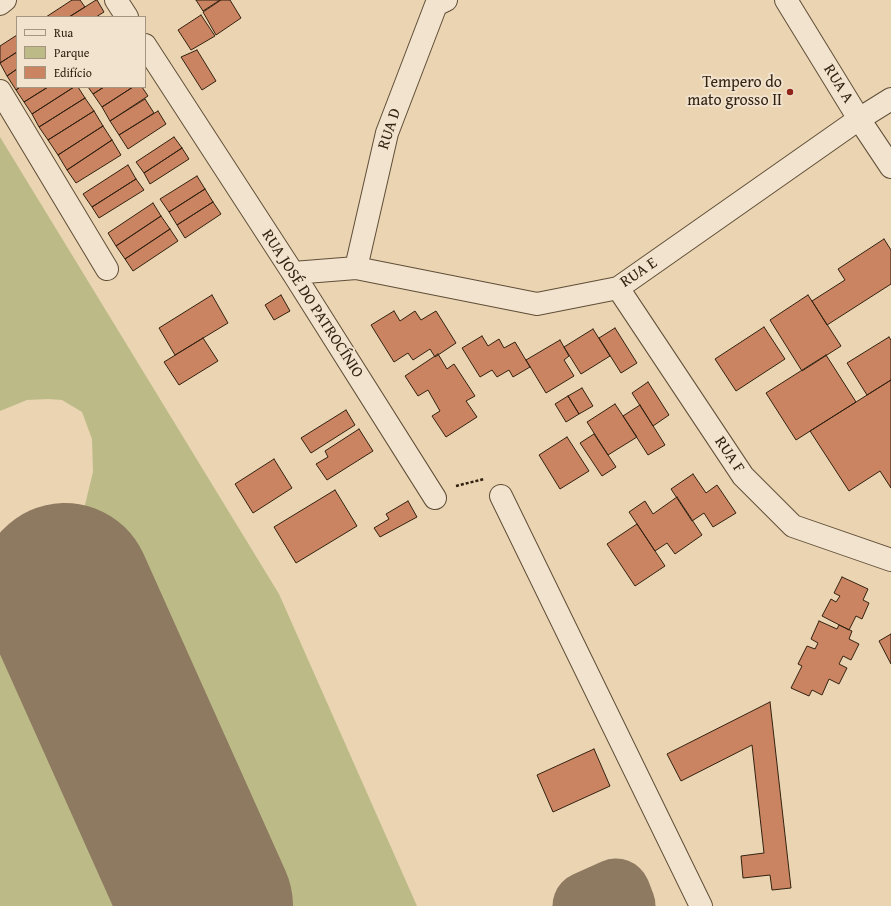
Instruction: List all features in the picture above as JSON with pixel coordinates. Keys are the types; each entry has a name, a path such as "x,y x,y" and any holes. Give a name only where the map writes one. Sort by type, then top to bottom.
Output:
{"street":[{"path":"0,4 5,0"},
{"path":"116,0 126,16"},
{"name":"RUA A","path":"786,0 859,119 891,167"},
{"name":"RUA D","path":"356,268 387,133 438,2"},
{"name":"RUA JOSÉ DO PATROCÍNIO","path":"146,47 435,498"},
{"path":"0,91 107,269"},
{"name":"RUA E","path":"293,274 356,268 537,304 618,288 859,119 891,99"},
{"name":"RUA F","path":"618,288 743,476 793,526 891,560"},
{"path":"501,496 701,906"}],"path":[{"path":"435,498 451,487 485,478 501,496"}],"green space":[{"path":"0,137 279,594 417,906 254,906 82,517 93,472 92,439 82,412 62,400 48,399 27,400 0,411"},
{"path":"0,549 159,906 0,906"}],"building":[{"path":"72,0 80,0 85,7 71,16 48,16"},
{"path":"96,0 104,12 98,16 71,16"},
{"path":"196,0 220,0 203,11"},
{"path":"221,0 230,0 241,18 216,35 203,12"},
{"path":"201,15 215,36 191,50 178,30"},
{"path":"16,36 16,53 0,63 0,46"},
{"path":"197,50 216,81 202,90 181,57"},
{"path":"16,53 16,70 7,76 0,63"},
{"path":"16,70 16,88 19,88 16,90 7,76"},
{"path":"19,88 46,88 24,102 16,90"},
{"path":"46,88 72,88 32,114 24,102"},
{"path":"72,88 79,88 85,98 39,127 32,114"},
{"path":"89,88 102,88 93,94"},
{"path":"102,88 131,88 102,107 93,94"},
{"path":"131,88 143,88 148,96 110,121 102,107"},
{"path":"85,98 94,111 48,140 39,127"},
{"path":"145,99 154,113 119,135 110,121"},
{"path":"94,111 103,126 58,155 48,140"},
{"path":"158,111 166,124 128,149 119,135"},
{"path":"103,126 112,140 67,170 58,155"},
{"path":"174,137 182,148 144,173 136,162"},
{"path":"112,140 121,155 76,183 67,170"},
{"path":"182,148 189,159 150,184 144,173"},
{"path":"128,165 136,179 92,207 83,194"},
{"path":"197,176 205,189 169,212 160,199"},
{"path":"136,179 144,190 99,218 92,207"},
{"path":"205,189 213,202 177,225 169,212"},
{"path":"213,202 221,214 185,238 177,225"},
{"path":"153,203 161,216 116,246 108,233"},
{"path":"161,216 170,229 125,259 116,246"},
{"path":"170,229 178,241 133,271 125,259"},
{"path":"884,239 891,250 891,284 827,325 812,301 845,280 838,269"},
{"path":"212,295 228,323 175,355 159,328"},
{"path":"281,295 290,311 274,320 265,305"},
{"path":"808,295 841,346 802,371 770,320"},
{"path":"394,311 400,321 415,311 421,320 436,311 456,343 435,357 430,349 413,360 408,353 394,362 371,325"},
{"path":"764,327 785,359 736,391 715,359"},
{"path":"615,328 637,363 621,373 599,338"},
{"path":"593,329 610,356 581,374 564,347"},
{"path":"482,336 488,346 499,339 504,348 515,342 530,367 513,377 509,370 497,377 492,370 480,377 462,348"},
{"path":"889,337 891,340 891,380 867,395 847,363"},
{"path":"203,338 218,361 179,385 164,362"},
{"path":"560,340 569,356 564,360 574,376 546,393 526,360"},
{"path":"438,354 447,369 454,364 475,396 466,401 477,417 446,437 432,416 440,411 428,390 418,396 405,376"},
{"path":"826,355 856,402 796,440 766,393"},
{"path":"891,380 891,488 880,471 849,491 810,431"},
{"path":"648,382 669,415 653,426 632,393"},
{"path":"582,388 593,406 579,414 568,396"},
{"path":"568,396 579,414 566,422 555,404"},
{"path":"615,404 637,437 608,455 587,422"},
{"path":"640,405 665,445 648,455 623,416"},
{"path":"346,410 355,425 311,453 301,438"},
{"path":"359,429 373,451 327,480 316,464 328,457 325,451"},
{"path":"594,434 616,467 602,476 580,443"},
{"path":"567,437 589,471 560,489 539,455"},
{"path":"274,459 292,488 253,513 235,484"},
{"path":"693,474 706,493 717,485 736,513 713,527 704,513 692,521 671,489"},
{"path":"335,490 357,526 296,563 274,527"},
{"path":"677,497 702,535 675,554 667,543 655,551 629,512 645,501 653,514"},
{"path":"408,501 417,517 380,537 374,528 389,519 386,514"},
{"path":"637,524 665,566 635,586 607,544"},
{"path":"842,577 868,589 863,600 869,603 862,619 856,616 849,630 822,616 831,599 836,602 840,596 834,593"},
{"path":"819,621 837,629 839,625 852,631 849,639 859,644 851,660 843,656 839,664 847,668 839,684 829,679 822,695 812,690 809,696 791,688 802,666 798,664 807,646 815,649 818,643 811,639"},
{"path":"891,634 891,664 879,641"},
{"path":"770,702 791,888 772,890 770,875 743,878 741,856 764,853 752,745 681,781 667,754"},
{"path":"594,749 610,786 553,812 537,775"}],"taxiway":[{"path":"587,906 616,893 621,906"}],"runway":[{"path":"65,589 207,906"}],"place":[{"name":"Tempero do mato grosso II","path":"790,92"}]}
